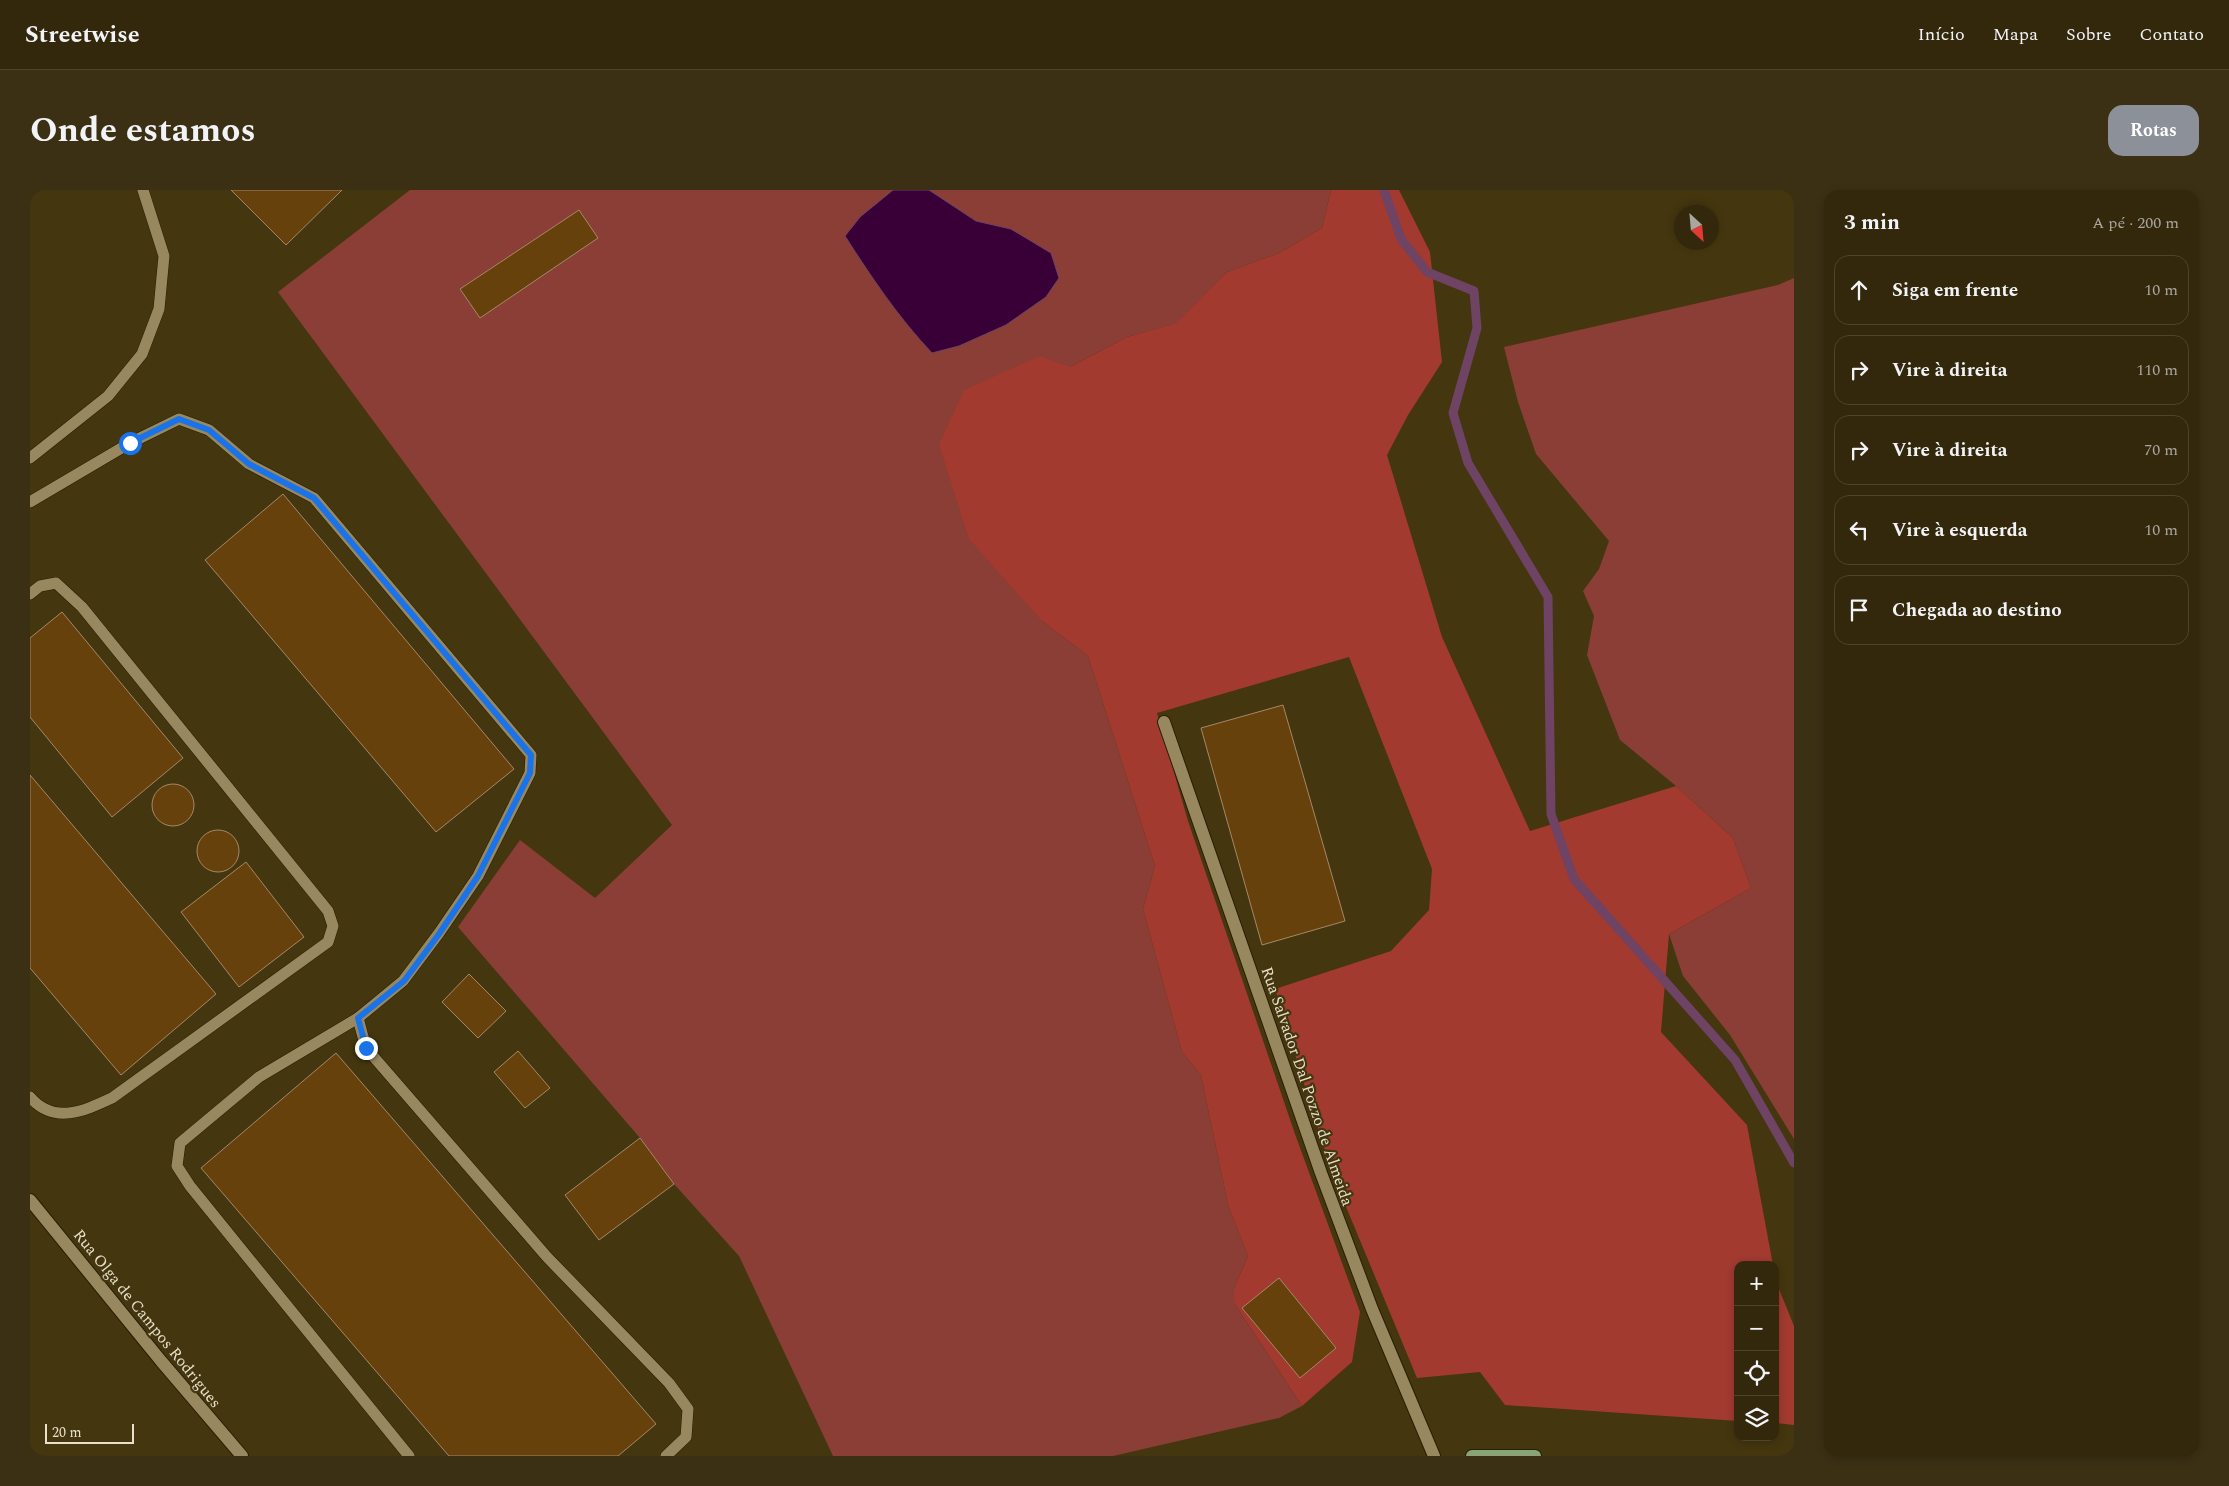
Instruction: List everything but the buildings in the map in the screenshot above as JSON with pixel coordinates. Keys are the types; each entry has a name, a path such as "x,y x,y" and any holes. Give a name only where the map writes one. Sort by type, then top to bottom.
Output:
{"main road":[{"path":"1472,1456 1535,1456"}],"street":[{"name":"Rua Salvador Dal Pozzo de Almeida","path":"1164,722 1321,1173 1369,1301 1434,1456"},
{"name":"Rua Olga de Campos Rodrigues","path":"30,1200 160,1361 242,1456"}],"lane":[{"path":"30,458 108,396 142,354 159,310 164,256 143,190"},
{"path":"30,502 130,443 179,419 209,430 249,464 314,498 531,755 530,773 478,876 439,934 404,981 358,1018 259,1077 180,1143 177,1166 190,1186 409,1456"},
{"path":"30,594 40,586 56,583 82,607 328,911 333,926 328,942 112,1098 86,1110 60,1115 35,1102 30,1097"},
{"path":"358,1018 366,1048 547,1257 669,1383 688,1409 686,1436 666,1456"}],"shaded area":[{"path":"410,190 1331,190 1322,228 1279,253 1227,272 1178,323 1127,337 1070,367 1042,621 1088,656 1155,866 1143,909 1182,1052 1201,1075 1228,1205 1248,1256 1234,1288 1234,1303 1302,1406 1279,1418 1113,1456 833,1456 739,1256 674,1184 640,1138 458,927 520,840 595,898 672,825 278,292"},
{"path":"893,190 929,190 976,221 1011,229 1051,253 1059,278 1046,297 1006,325 959,346 932,353 886,297 845,236 860,217"},
{"path":"1331,190 1399,190 1430,252 1442,362 1408,415 1387,455 1442,637 1530,831 1676,786 1733,838 1751,888 1669,934 1661,1032 1747,1125 1772,1261 1734,1261 1734,1421 1505,1405 1480,1372 1417,1378 1330,1168 1275,989 1391,951 1429,910 1432,869 1349,657 1157,713 1188,821 1295,1134 1360,1312 1352,1362 1302,1406 1234,1303 1234,1288 1248,1256 1228,1205 1201,1075 1182,1052 1143,909 1155,866 1088,656 1042,621 969,539 939,444 964,390 1040,356 1070,367 1127,337 1177,323 1227,272 1279,253 1322,228"},
{"path":"1794,278 1794,1139 1730,1035 1683,976 1669,934 1751,888 1733,838 1676,786 1620,740 1587,655 1594,616 1583,591 1599,569 1609,541 1536,454 1518,402 1504,347 1778,285"},
{"path":"1779,1289 1794,1326 1794,1425 1779,1423"}],"waterway":[{"path":"1384,190 1401,239 1427,272 1474,291 1477,328 1453,413 1468,463 1548,597 1551,814 1574,879 1735,1060 1794,1163"}],"route":[{"path":"130,443 179,419 209,430 249,464 314,498 531,755 530,773 507,815 478,876 439,934 404,981 358,1018 366,1048"}]}
